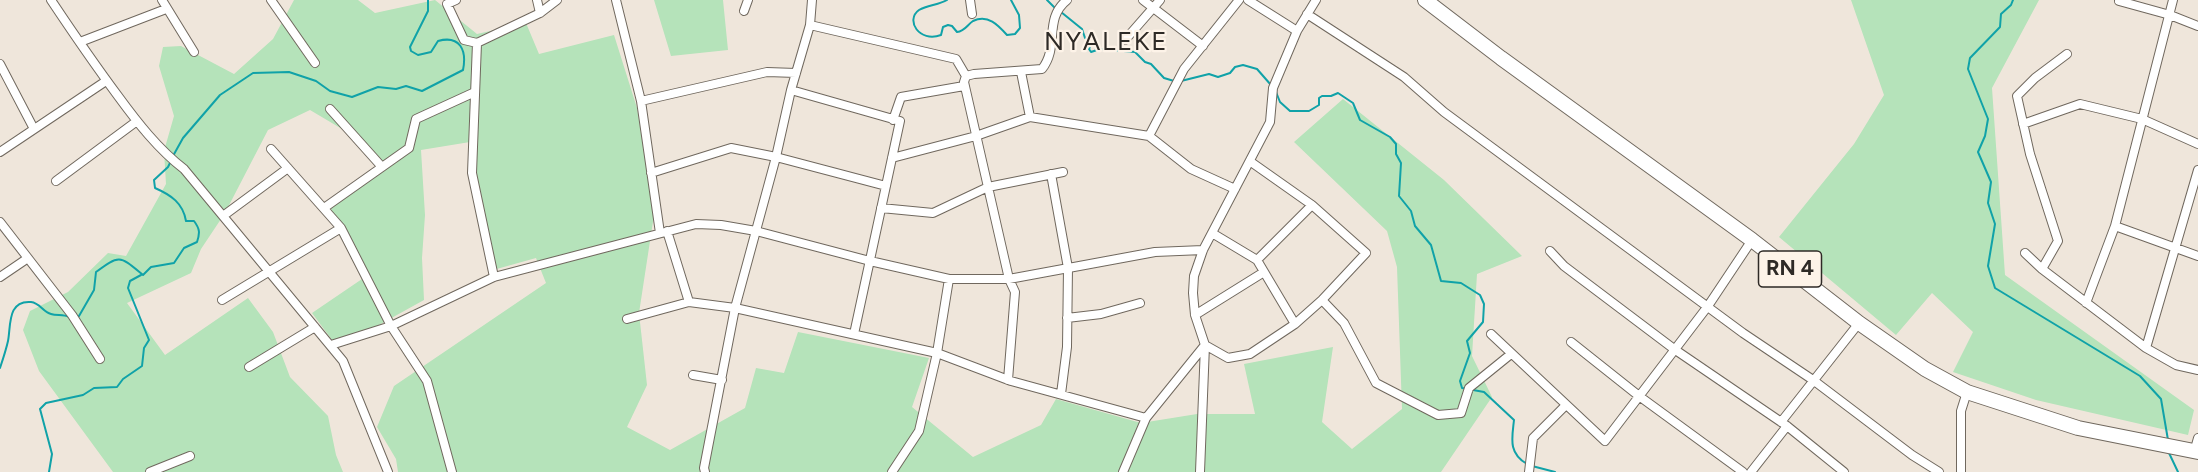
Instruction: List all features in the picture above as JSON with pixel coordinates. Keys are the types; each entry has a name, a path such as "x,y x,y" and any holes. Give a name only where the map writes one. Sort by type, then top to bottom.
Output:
{"highway":[{"name":"RN 4","path":"1425,0 1752,240 1860,323 1926,369 1968,392 2078,428 2197,447"}],"street":[{"path":"51,0 137,122 172,160 184,169 343,361 388,472"},
{"path":"162,0 194,52"},
{"path":"271,0 315,63"},
{"path":"456,0 447,4 464,40 477,43 540,13 557,0"},
{"path":"537,0 540,13"},
{"path":"616,0 641,101 651,173 663,232 688,302"},
{"path":"744,11 748,0"},
{"path":"705,472 735,308 810,25 812,0"},
{"path":"970,0 972,14"},
{"path":"1143,0 1203,46"},
{"path":"1125,40 1160,0"},
{"path":"1149,136 1184,69 1239,0"},
{"path":"1248,0 1297,31"},
{"path":"1200,472 1205,345 1195,315 1194,276 1203,250 1270,122 1273,88 1297,31 1316,0"},
{"path":"2086,303 2115,226 2173,0"},
{"path":"2119,1 2170,15 2198,26"},
{"path":"966,76 1042,69 1049,59 1060,5"},
{"path":"80,42 166,9"},
{"path":"1307,14 1404,77 1444,112 1743,333 1813,380 1912,455 1939,472"},
{"path":"810,25 956,59 966,76 964,86 1009,279 1015,292 1008,380"},
{"path":"477,43 472,173 494,277"},
{"path":"2042,269 2058,240 2030,154 2017,96 2035,78 2067,54"},
{"path":"0,64 34,129"},
{"path":"641,101 767,72 796,73"},
{"path":"1021,72 1030,117"},
{"path":"0,152 106,81"},
{"path":"893,120 901,97 964,86"},
{"path":"791,90 900,121 854,334"},
{"path":"324,208 409,148 416,119 475,92"},
{"path":"2023,124 2080,104 2142,119 2198,144"},
{"path":"330,109 382,167"},
{"path":"892,158 976,136 1030,117 1149,136 1191,169 1235,189"},
{"path":"56,181 137,122"},
{"path":"651,173 730,148 776,157 886,186"},
{"path":"271,149 341,228 391,326 427,381 452,472"},
{"path":"1205,345 1228,358 1250,354 1295,324 1322,300 1366,253 1312,205 1251,162"},
{"path":"223,216 288,168"},
{"path":"2146,348 2198,170"},
{"path":"881,208 933,213 988,187 1063,172"},
{"path":"1052,174 1068,268 1067,346 1061,394"},
{"path":"1257,260 1312,205"},
{"path":"0,222 73,318 100,359"},
{"path":"331,345 391,326 494,277 696,224 721,225 756,231 950,279 1009,279 1155,252 1203,250"},
{"path":"2115,226 2198,256"},
{"path":"222,300 341,228"},
{"path":"1212,233 1257,260 1295,324"},
{"path":"1491,334 1605,441 1708,306 1752,240"},
{"path":"1550,250 1564,266 1674,350 1784,424 1844,472"},
{"path":"2025,253 2042,269 2146,348 2176,365 2198,370"},
{"path":"0,277 28,258"},
{"path":"1195,315 1264,272"},
{"path":"892,472 919,431 937,353 950,279"},
{"path":"1322,300 1344,323 1376,383 1438,415 1461,413 1468,390 1511,354"},
{"path":"627,319 688,302 735,308 937,353 1008,380 1146,418"},
{"path":"1068,318 1101,314 1140,303"},
{"path":"1751,472 1813,380 1860,323"},
{"path":"249,367 315,327"},
{"path":"1571,342 1639,396 1743,472"},
{"path":"1123,472 1146,418 1205,345"},
{"path":"693,375 722,380"},
{"path":"1961,472 1961,411 1968,392"},
{"path":"1528,472 1533,438 1566,405"},
{"path":"150,472 190,456"}],"green space":[{"path":"294,0 358,0 375,13 435,0 477,34 526,23 539,54 614,35 637,108 654,215 639,313 647,385 627,427 670,450 745,408 756,368 784,373 798,332 929,358 912,407 973,457 1041,425 1056,399 1141,423 1197,414 1255,414 1244,364 1333,347 1322,422 1352,449 1402,409 1397,267 1387,231 1294,142 1343,99 1444,180 1522,256 1477,274 1472,356 1492,397 1441,472 398,472 396,459 377,427 394,386 546,283 536,258 493,270 470,142 421,150 425,215 422,258 424,300 368,331 332,340 312,313 362,279 328,202 382,163 342,129 310,110 268,130 225,213 201,249 191,273 127,303 165,355 248,298 273,332 290,377 328,416 336,455 343,472 113,472 39,371 23,330 30,311 68,292 108,253 126,256 166,184 164,151 174,116 159,66 163,47 181,46 234,74 273,39"},
{"path":"654,0 723,0 728,50 671,56"},
{"path":"1851,0 2039,0 1992,88 2005,275 2194,410 2188,435 2036,400 1953,372 1973,332 1932,293 1896,335 1779,237 1854,144 1884,95"}],"waterway":[{"path":"173,156 183,138 220,95 253,73 289,72 316,81 330,91 352,97 378,87 396,89 406,86 422,91 463,70 463,50 457,42 452,40 438,41 431,52 418,55 411,51 410,47 428,11 428,0"},
{"path":"947,0 919,10 913,19 916,29 926,36 933,37 941,35 943,27 948,25 957,32 973,21 983,19 996,24 1007,35 1015,34 1020,28 1019,15 1011,0"},
{"path":"1047,0 1056,9"},
{"path":"2013,0 2001,14 2000,27 1970,58 1968,69 1988,119 1985,136 1978,152 1991,182 1988,203 1995,224 1988,266 1995,288 2140,376 2161,399 2168,440"},
{"path":"1061,12 1082,29 1085,38 1092,42 1089,49 1091,52 1100,49 1135,52 1164,78 1174,81"},
{"path":"1181,81 1209,74 1218,77 1243,65 1257,69 1271,85"},
{"path":"1276,92 1280,102 1290,111 1309,111 1319,105 1319,98 1322,96 1338,93 1353,103 1360,120 1390,137 1396,144 1396,154 1401,163 1399,196 1411,211 1415,226 1431,245 1441,281 1461,283 1480,295 1484,304 1483,322 1467,341 1470,353 1460,381 1462,388 1484,392 1514,420 1512,439 1514,450 1527,464"},
{"path":"75,317 79,316 94,290 96,272 110,262 124,261 143,275 151,267 174,263 184,248 197,242 199,231 194,221 186,221 179,204 155,188 154,180 171,161"},
{"path":"49,472 52,454 40,409 46,403 83,395 94,388 117,387 123,379 142,366 144,348 149,340 128,288 130,281 141,275"},
{"path":"0,368 8,341 10,322 18,305 31,302 53,315 69,317"},
{"path":"2169,453 2178,472"},
{"path":"1532,466 1555,472"}],"district":[{"name":"NYALEKE","path":"1106,42"}]}
